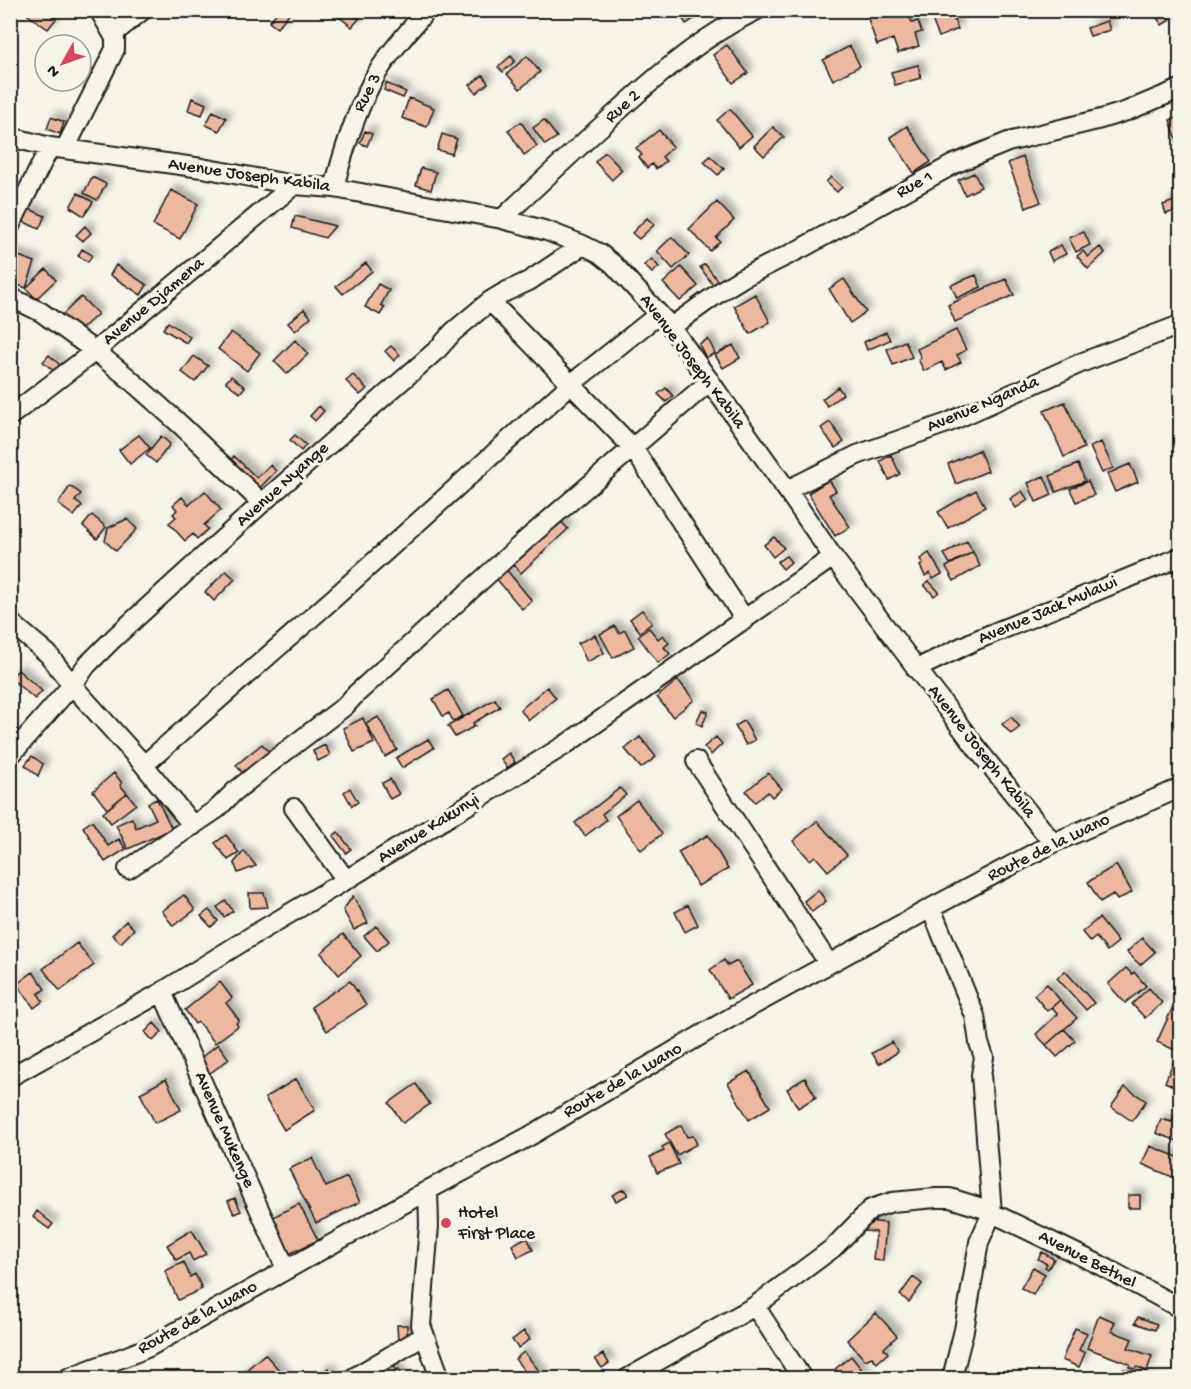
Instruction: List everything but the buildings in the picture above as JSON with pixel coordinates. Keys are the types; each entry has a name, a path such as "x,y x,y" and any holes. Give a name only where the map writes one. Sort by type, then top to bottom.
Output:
{"street":[{"path":"10,226 112,56 116,43 113,33 99,10"},
{"path":"113,33 143,10"},
{"name":"Rue 3","path":"334,188 342,155 371,82 402,39 427,10"},
{"name":"Rue 2","path":"502,219 679,59 708,37 757,10"},
{"name":"Rue 1","path":"144,765 335,597 571,384 665,321 954,164 1008,142 1101,119 1180,89"},
{"name":"Avenue Joseph Kabila","path":"10,137 57,148 202,168 294,185 334,188 502,219 547,231 599,254 613,264 665,321 916,669 1003,783 1053,843"},
{"name":"Avenue Djamena","path":"10,416 95,351 294,185"},
{"name":"Avenue Nyange","path":"10,756 114,638 262,503 438,349 453,332 490,301 505,291 529,281 582,245"},
{"path":"10,297 41,312 125,375 262,503"},
{"path":"490,301 633,448 745,620"},
{"name":"Avenue Nganda","path":"788,490 857,455 947,423 1083,362 1180,325"},
{"path":"129,869 218,809 234,792 345,706 528,538 710,381"},
{"name":"Avenue Kakunyi","path":"10,1077 162,992 565,745 833,557"},
{"name":"Avenue Jack Mulawi","path":"916,669 974,641 1180,557"},
{"path":"10,622 48,654 72,685 144,765 193,826"},
{"path":"696,761 829,964"},
{"name":"Route de la Luano","path":"68,1378 149,1347 428,1190 528,1137 730,1018 1053,843 1180,788"},
{"path":"294,808 346,880"},
{"path":"931,908 975,1016 984,1057 981,1076 992,1213 979,1242 964,1330 952,1378"},
{"name":"Avenue Mukenge","path":"162,992 286,1269"},
{"path":"428,1190 429,1225 421,1325 440,1378"},
{"name":"Avenue Bethel","path":"628,1378 755,1306 833,1248 871,1209 892,1202 943,1198 960,1200 1100,1265 1180,1308"},
{"path":"755,1306 802,1378"},
{"path":"352,1378 424,1336"}],"place":[{"name":"Hotel First Place","path":"446,1223"}]}
